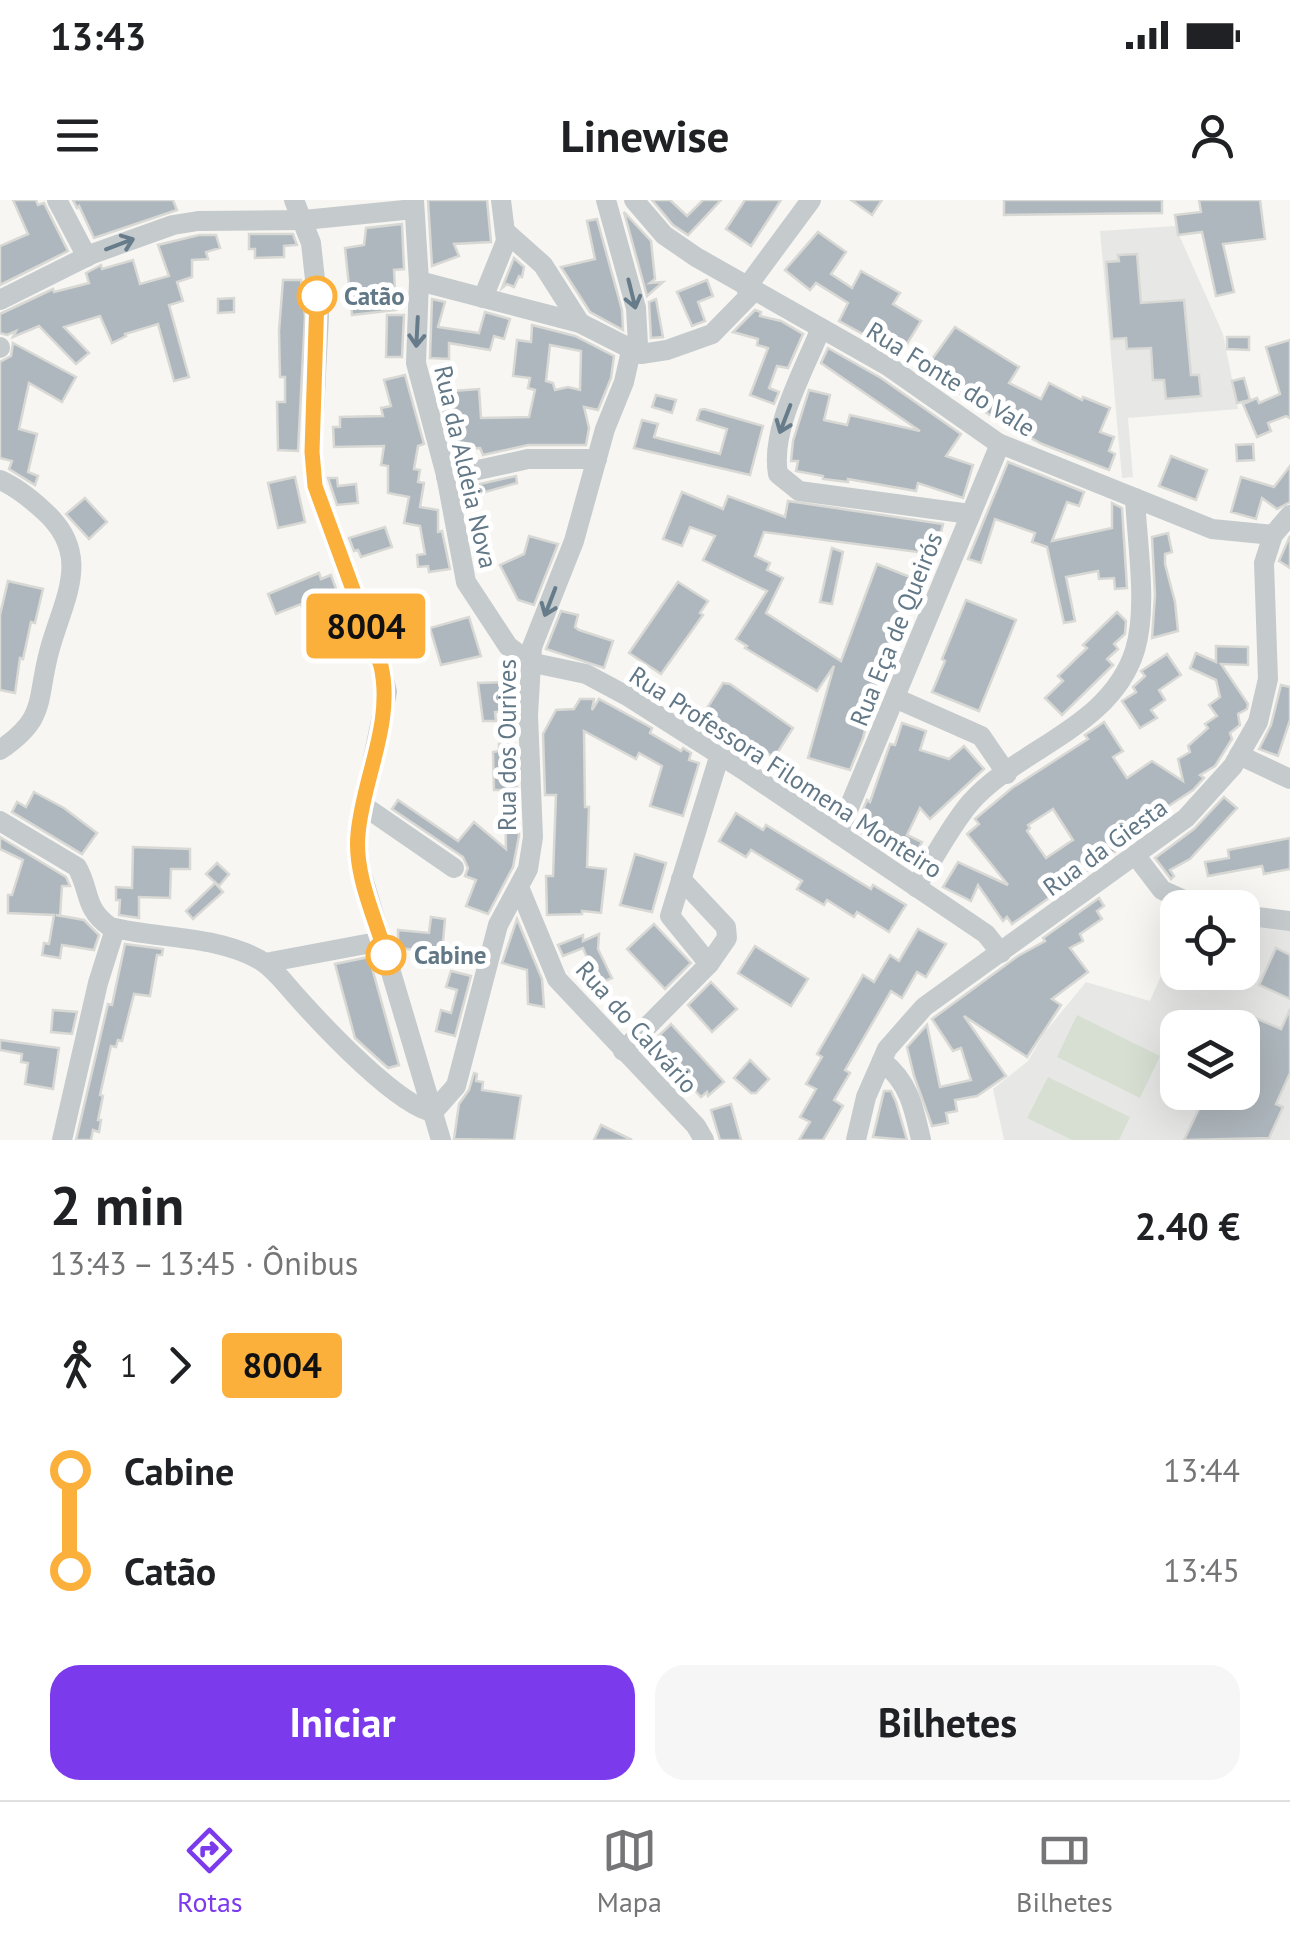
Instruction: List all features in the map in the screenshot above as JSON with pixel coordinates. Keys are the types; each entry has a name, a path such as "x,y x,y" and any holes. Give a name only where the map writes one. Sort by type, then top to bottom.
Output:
{"street":[{"path":"57,200 87,257"},
{"path":"294,200 311,244 319,316 312,452 315,486 387,692 358,835 360,868 441,1140"},
{"path":"483,298 507,233 501,200"},
{"name":"Rua dos Ourives","path":"433,1112 456,1086 498,925 528,868 533,837 532,647 574,541 631,351 638,344 636,308 606,200"},
{"name":"Rua Fonte do Vale","path":"634,200 664,235 749,290 888,366 1000,444 1212,528 1273,535"},
{"path":"419,281 580,323 640,354 667,350 712,334 749,290 811,200"},
{"path":"0,300 87,257 159,230 198,221 304,220 414,204"},
{"name":"Rua da Aldeia Nova","path":"414,204 419,281 416,363 446,477 466,582 508,646 530,662"},
{"path":"507,233 543,265 580,323"},
{"path":"821,328 780,431 774,453 778,474 799,491 970,514"},
{"name":"Rua Eça de Queirós","path":"838,834 1000,444"},
{"path":"446,477 528,459 597,459"},
{"path":"0,480 58,524 70,547 73,568 47,662 40,706 24,733 0,750"},
{"path":"916,887 971,802 1082,720 1110,694 1125,673 1140,624 1134,498"},
{"path":"1273,535 1290,515"},
{"name":"Rua da Giesta","path":"856,1140 866,1097 887,1049 924,1007 1186,818 1239,755 1258,722 1268,679 1264,563 1273,535"},
{"name":"Rua Professora Filomena Monteiro","path":"530,662 586,674 720,754 986,934 1001,953"},
{"path":"894,698 981,736 1007,774"},
{"path":"709,964 670,916 720,754"},
{"path":"1239,755 1290,779"},
{"path":"364,806 454,868"},
{"path":"0,821 77,867 88,904 97,918 115,928 238,951 275,970 336,1038 412,1105 433,1112"},
{"path":"1136,856 1162,890"},
{"path":"623,1051 709,964 727,938 726,927 682,879"},
{"name":"Rua do Calvário","path":"519,886 557,979 696,1126 704,1140"},
{"path":"1260,917 1290,921"},
{"path":"62,1140 98,983 115,928"},
{"path":"265,964 382,941"},
{"path":"882,1061 903,1082 921,1140"}],"shaded area":[{"path":"1175,226 1223,334 1238,409 1128,418 1133,477 1122,478 1100,231"},
{"path":"1260,925 1290,929 1290,1140 1004,1140 993,1089 1028,1061 1045,1032 1086,982 1150,1001 1160,978 1160,990 1260,990"},
{"path":"1077,1015 1160,1056 1140,1098 1057,1057"},
{"path":"1048,1077 1130,1117 1119,1140 1072,1140 1027,1118"}],"building":[{"path":"13,200 44,203 68,251 0,285 0,246 28,234"},
{"path":"73,200 173,200 177,210 94,238"},
{"path":"428,200 487,200 491,242 454,244 459,256 432,266"},
{"path":"652,200 670,200 687,216 703,200 721,200 688,235 673,225"},
{"path":"745,200 781,200 751,246 726,229"},
{"path":"851,200 882,200 872,215"},
{"path":"1004,200 1162,200 1162,213 1004,215"},
{"path":"1199,200 1260,200 1265,239 1223,244 1234,292 1216,296 1202,232 1178,235 1175,215 1201,212"},
{"path":"624,212 651,241 655,279 650,283 663,282 647,296"},
{"path":"597,219 622,310 623,330 590,312 561,267 595,259 587,221"},
{"path":"402,224 404,269 394,270 396,310 352,315 345,248 364,245 366,228"},
{"path":"818,232 846,252 831,274 852,288 861,271 900,293 893,304 921,321 902,352 875,334 872,339 839,321 848,303 816,283 810,290 785,270"},
{"path":"249,234 293,234 297,245 284,246 284,257 255,258 255,249 249,249"},
{"path":"216,235 220,248 206,252 208,259 192,260 192,277 177,282 183,301 169,305 189,377 174,381 158,324 125,334 112,343 100,316 64,327 89,353 76,364 39,326 13,337 16,331 0,333 0,314 53,289 54,292 89,283 86,273 101,265 102,269 133,260 140,284 169,276 158,245"},
{"path":"1137,254 1141,303 1184,300 1191,375 1199,375 1201,396 1166,399 1164,380 1153,380 1151,348 1127,349 1126,338 1112,339 1106,262 1119,261 1118,255"},
{"path":"514,258 524,267 522,277 514,287 507,284 502,288"},
{"path":"283,280 301,280 305,316 298,451 278,450 277,402 285,402 279,331"},
{"path":"707,280 713,296 698,302 705,321 692,326 677,292"},
{"path":"234,298 234,312 218,313 218,299"},
{"path":"432,299 445,302 438,327 479,333 485,312 510,319 504,339 494,336 490,350 449,343 449,359 430,358"},
{"path":"656,299 663,337 651,338 649,302"},
{"path":"755,310 761,312 760,316 781,321 803,334 788,368 777,366 769,388 779,392 774,404 750,395 768,348 757,345 758,339 733,332"},
{"path":"387,315 404,315 402,357 386,357"},
{"path":"532,325 575,336 614,356 611,378 598,410 584,407 589,428 586,445 528,445 483,455 480,448 453,449 452,414 444,414 440,392 479,389 481,418 529,417 535,390 528,388 530,378 513,376 517,340 531,342","holes":["550,345 581,351 580,390 555,390 553,383 546,381"]},
{"path":"955,327 1019,367 1009,383 1041,399 1049,383 1082,400 1083,397 1110,408 1100,432 1114,437 1109,451 1115,454 1109,470 1042,444 994,418 925,369"},
{"path":"1227,337 1249,337 1249,350 1227,349"},
{"path":"1290,340 1290,418 1268,423 1271,431 1257,437 1243,404 1257,398 1259,403 1280,394 1266,347"},
{"path":"13,343 76,377 62,402 29,383 19,429 37,434 28,472 38,476 35,485 9,469 12,461 0,458 0,362 11,356"},
{"path":"828,348 881,378 961,434 946,456 973,465 963,498 918,483 916,491 848,479 823,479 796,471 798,461 791,461 793,441 809,390 830,395 824,420 847,425 850,415 920,431 821,363"},
{"path":"405,375 424,444 418,446 414,469 420,470 418,482 424,483 420,507 438,510 438,532 442,531 450,569 429,572 428,566 418,567 417,555 425,554 420,526 404,523 409,497 388,493 388,466 381,465 384,446 334,447 333,427 340,427 340,417 383,416 381,408 391,406 384,380"},
{"path":"1244,378 1250,400 1237,403 1232,381"},
{"path":"656,395 676,400 672,413 652,407"},
{"path":"704,409 763,426 750,475 634,448 642,420 658,424 654,437 720,454 727,429 697,420"},
{"path":"1253,444 1254,460 1237,461 1236,445"},
{"path":"1171,456 1207,470 1196,500 1159,486"},
{"path":"1008,462 1084,492 1079,506 1067,502 1052,541 1112,528 1112,503 1122,508 1127,588 1115,589 1114,578 1099,579 1098,571 1066,577 1075,621 1064,623 1047,547 1032,542 1035,533 995,519 981,563 968,559"},
{"path":"1290,466 1290,502 1277,509 1262,498 1256,519 1231,512 1241,477 1274,487"},
{"path":"516,476 517,483 464,498 462,488"},
{"path":"295,477 305,522 278,528 268,483"},
{"path":"328,478 337,478 338,486 356,484 358,503 337,505"},
{"path":"682,492 723,509 728,496 785,517 788,501 943,524 932,571 915,569 918,552 764,532 755,556 770,563 767,570 783,578 766,613 841,661 877,564 915,579 879,674 863,738 850,770 808,758 834,666 817,691 745,648 736,639 767,591 703,560 715,536 690,527 682,546 663,539"},
{"path":"85,498 107,522 89,539 66,514"},
{"path":"385,527 392,547 361,557 358,550 354,551 349,538"},
{"path":"1168,533 1172,552 1165,554 1165,564 1178,631 1152,638 1152,537"},
{"path":"529,536 558,544 534,605 518,600 500,565 524,554"},
{"path":"1290,536 1290,568 1279,561"},
{"path":"832,548 843,552 832,604 820,602"},
{"path":"319,573 321,579 331,575 340,600 305,613 301,604 276,614 268,594"},
{"path":"8,581 43,589 23,659 20,658 15,693 0,690 0,615"},
{"path":"678,582 708,601 700,613 703,615 661,674 629,653"},
{"path":"407,597 415,622 388,631 379,606"},
{"path":"966,600 1016,620 979,711 932,692"},
{"path":"561,611 578,615 575,627 579,630 613,641 604,668 546,649"},
{"path":"1117,612 1126,621 1125,634 1114,644 1118,649 1107,659 1113,665 1062,715 1045,698 1063,681 1058,676 1087,648 1083,645"},
{"path":"469,617 481,656 441,665 430,628"},
{"path":"1216,646 1248,647 1248,665 1221,664 1248,704 1247,709 1238,714 1240,725 1230,733 1232,739 1215,766 1200,775 1204,778 1193,790 1164,809 1168,814 1012,924 1007,917 1003,921 978,885 971,901 943,887 958,862 1008,885 967,834 979,824 975,819 1012,788 1088,739 1085,735 1104,722 1123,751 1113,757 1127,778 1152,761 1183,781 1178,759 1190,752 1188,746 1208,728 1205,724 1217,716 1209,705 1220,697 1216,680 1190,668 1196,653 1216,662","holes":["1053,809 1073,840 1046,858 1027,831 1028,825"]},
{"path":"1167,654 1181,675 1159,690 1165,700 1151,710 1157,718 1140,728 1122,701 1136,692 1133,687 1145,676 1141,671"},
{"path":"508,682 509,712 495,712 496,721 483,721 478,683"},
{"path":"723,683 793,728 774,758 704,713"},
{"path":"1281,685 1290,687 1290,720 1278,756 1259,749 1271,725"},
{"path":"580,699 594,699 592,710 599,699 652,728 650,733 681,751 683,748 691,753 689,760 699,763 683,816 650,806 662,766 639,753 636,759 584,731 585,807 589,807 587,867 606,869 601,913 547,915 546,876 553,876 556,795 545,795 543,734 556,710 574,709"},
{"path":"902,723 926,731 920,750 949,759 964,746 984,769 930,819 920,808 907,835 922,842 912,861 855,829"},
{"path":"499,744 515,744 519,836 513,867 488,914 466,906 476,880 465,876 468,868 463,857 392,809 398,800 458,841 474,822 506,849 505,790 494,790 493,752 499,751"},
{"path":"34,792 97,833 82,854 12,812 17,802 26,807"},
{"path":"1224,797 1237,808 1190,859 1170,870 1174,876 1171,879 1155,858 1194,829"},
{"path":"736,813 763,830 766,825 871,889 873,885 906,905 889,932 857,912 854,917 827,900 824,905 797,889 802,881 751,850 746,857 719,841"},
{"path":"0,837 66,877 70,886 62,886 60,916 84,920 99,935 94,950 62,945 60,958 42,955 44,943 49,944 54,915 8,913 8,895 12,895 23,860 0,849"},
{"path":"1290,838 1290,869 1264,874 1262,866 1208,876 1205,862 1229,858 1228,850"},
{"path":"133,847 190,849 190,869 171,869 170,898 139,897 139,918 119,915 120,900 116,900 116,887 132,888"},
{"path":"635,854 666,863 652,912 620,905"},
{"path":"217,863 229,874 219,886 206,874"},
{"path":"215,883 223,892 193,919 186,911"},
{"path":"1099,898 1104,906 1097,911 1102,919 1080,934 1083,941 1070,948 1088,972 1052,999 1061,1005 1027,1057 964,1016 1006,1076 977,1096 955,1100 957,1111 946,1113 948,1123 932,1126 907,1047 927,1025 940,1087 971,1080 961,1048 953,1051 932,1019 1045,941 1043,938"},
{"path":"431,917 445,919 442,953 398,948 398,930 429,933"},
{"path":"517,919 542,979 544,1007 528,1004 527,970 502,963"},
{"path":"654,924 691,963 665,989 627,949"},
{"path":"918,929 946,944 926,977 917,972 902,998 891,991 845,1070 850,1073 834,1100 843,1106 823,1140 799,1140 810,1122 800,1117 816,1089 806,1084 822,1057 817,1054 863,975 874,982 890,955 899,961"},
{"path":"599,934 598,949 612,978 598,984 583,948 563,956 558,945 583,935 583,941"},
{"path":"125,944 163,949 162,955 157,955 150,996 134,994 122,1041 111,1046 100,1095 103,1096 99,1132 93,1130 91,1140 76,1140 108,1004 112,1005"},
{"path":"755,946 808,979 791,1006 738,973"},
{"path":"1276,948 1290,955 1290,999 1260,983"},
{"path":"369,957 399,1065 388,1068 355,1038 335,964"},
{"path":"451,971 471,976 455,1036 436,1031 441,1010 451,1013 457,990 446,987"},
{"path":"711,982 737,1009 712,1032 688,1005"},
{"path":"1290,1009 1290,1073 1276,1104 1283,1107 1269,1138 1184,1140 1198,1110 1260,1110 1260,1020 1281,1029"},
{"path":"53,1010 77,1012 72,1034 51,1032"},
{"path":"671,1024 724,1082 708,1096 707,1092 701,1097 688,1083 681,1090 656,1064 661,1060 648,1046"},
{"path":"0,1040 59,1048 53,1089 25,1084 28,1063 21,1062 22,1054 0,1050"},
{"path":"750,1060 769,1079 756,1093 734,1078"},
{"path":"474,1073 476,1081 483,1082 482,1090 521,1096 514,1140 454,1139 459,1104"},
{"path":"884,1091 891,1091 907,1140 873,1137"},
{"path":"731,1104 741,1140 720,1140 711,1110"},
{"path":"601,1125 632,1140 594,1140"}],"bus line":[{"name":"8004","path":"317,296 312,452 315,486 387,692 358,835 360,868 386,955"}],"place":[{"name":"Catão","path":"317,296"},
{"name":"Cabine","path":"386,955"}]}
